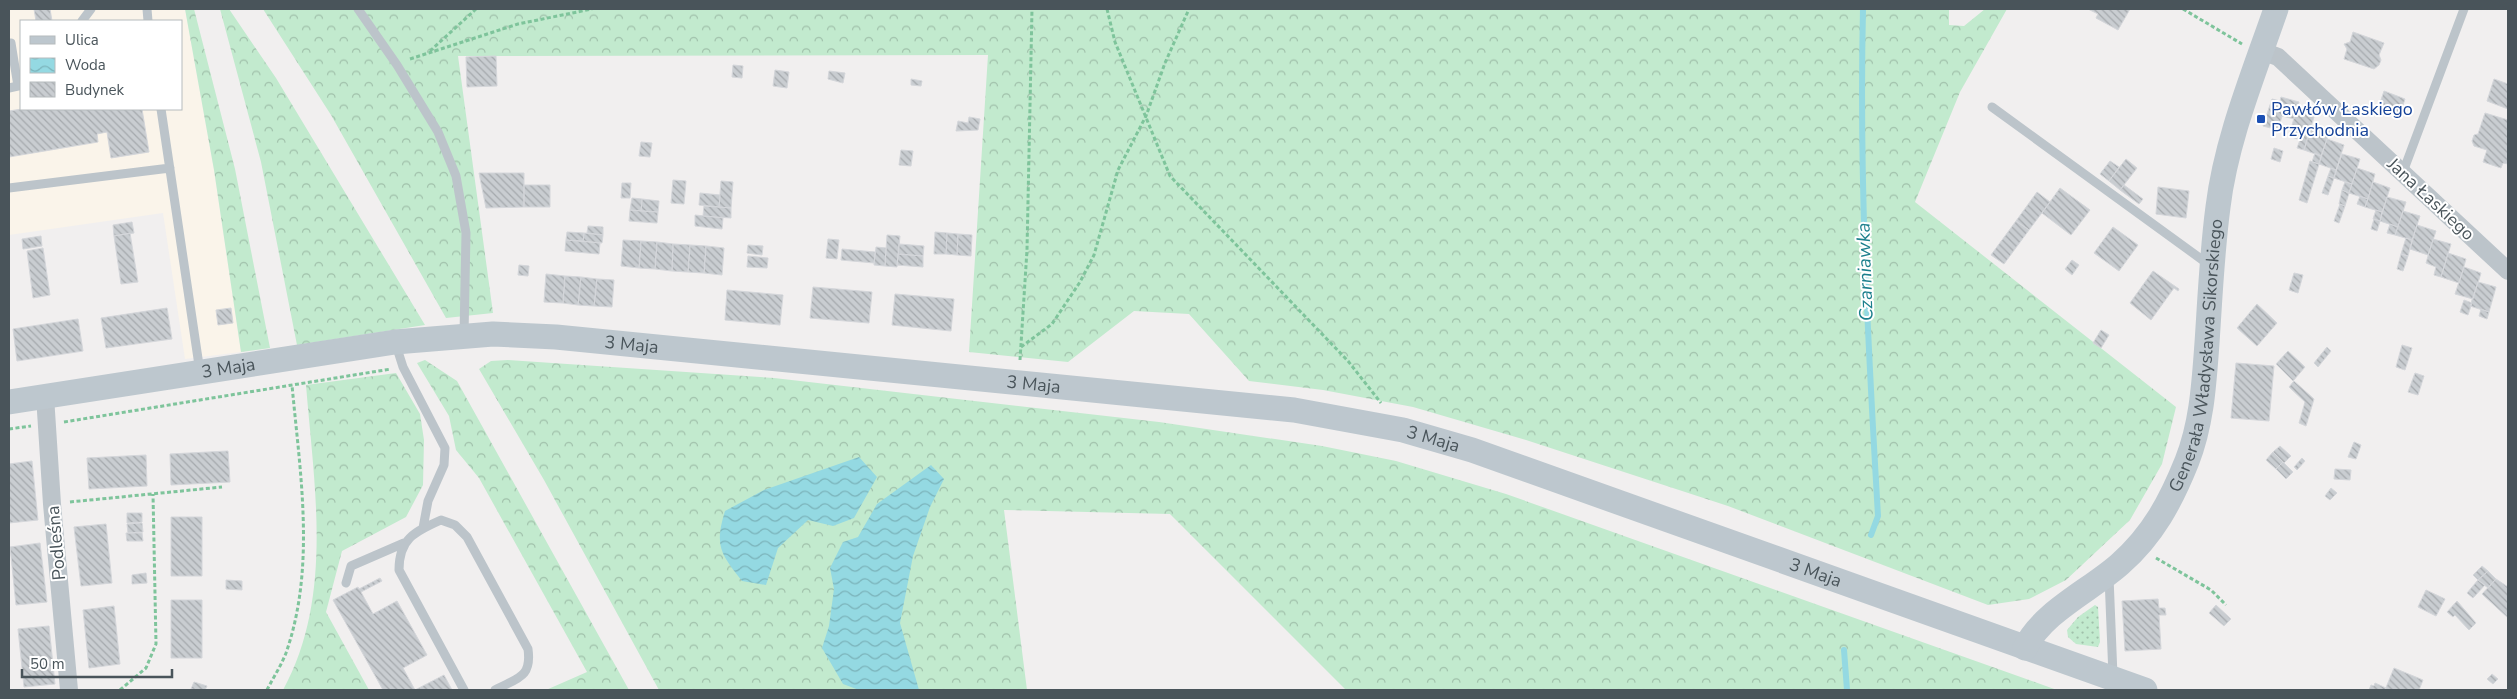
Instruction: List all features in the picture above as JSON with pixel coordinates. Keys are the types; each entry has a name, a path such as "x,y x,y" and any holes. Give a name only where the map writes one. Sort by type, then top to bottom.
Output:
{"main road":[{"name":"Generała Władysława Sikorskiego","path":"2025,648 2035,631 2140,546 2164,512 2194,440 2204,389 2218,205 2226,166 2276,9"},
{"name":"3 Maja","path":"9,402 395,342 493,334 556,337 1277,408 1338,417 1403,430 1502,460 2145,690"}],"street":[{"name":"Jana Łaskiego","path":"2262,51 2278,57 2508,271"},
{"name":"Podleśna","path":"45,396 52,504 69,690"}],"lane":[{"path":"83,20 91,9"},
{"path":"358,9 397,65 438,132 456,176 466,233 464,335"},
{"path":"2403,172 2464,9"},
{"path":"9,44 11,43 18,86 9,88"},
{"path":"1992,107 2212,268"},
{"path":"161,110 200,372"},
{"path":"9,188 170,168"},
{"path":"395,342 403,367 445,448 444,465 428,501 423,528"},
{"path":"346,582 351,566 404,543 423,528 441,520 455,525 467,536 528,648 530,663 525,673 495,690"},
{"path":"404,543 399,558 399,570 464,690"},
{"path":"2109,573 2113,679"}],"path":[{"path":"428,52 476,9"},
{"path":"397,65 428,52 518,24 592,9"},
{"path":"1018,381 1027,250 1032,9"},
{"path":"1108,9 1115,42 1170,176 1348,361 1403,430"},
{"path":"1020,347 1052,324 1080,282 1094,255 1118,170 1146,116 1165,63 1189,9"},
{"path":"2183,9 2239,43 2262,51"},
{"path":"267,690 286,654 298,601 304,549 303,507 289,358"},
{"path":"9,429 47,425 403,367"},
{"path":"52,504 222,487"},
{"path":"120,690 146,668 156,644 154,494"},
{"path":"2140,546 2156,558 2211,590 2226,604"}],"shaded area":[{"path":"9,9 185,9 214,170 241,352 185,359 163,213 9,235"}],"green space":[{"path":"185,9 194,9 235,169 270,348 241,352 214,170"},
{"path":"220,9 229,9 276,78 425,325 297,345 261,162"},
{"path":"263,9 1949,9 1949,25 1964,26 1985,9 2007,9 1960,92 1915,202 2176,407 2162,464 2130,520 2066,580 2029,599 1988,605 1728,506 1526,440 1413,407 1323,390 1249,381 1189,314 1134,311 1068,362 969,352 988,55 458,56 493,313 446,318 331,115"},
{"path":"425,360 457,381 629,690 546,690 587,672 479,478 456,450 449,416 417,363"},
{"path":"508,360 774,378 1159,422 1322,446 1396,461 1506,494 2057,690 1346,690 1170,514 1004,510 1027,690 659,690 544,480 479,369 491,361"},
{"path":"396,373 420,414 424,440 423,485 406,517 342,551 326,612 369,690 283,690 299,654 309,617 315,579 316,501 306,385"},
{"path":"2095,605 2098,607 2100,642 2098,647 2076,644 2068,637 2067,630 2078,617"}],"water":[{"path":"859,457 877,477 854,518 833,526 808,520 778,548 766,585 742,581 724,556 720,542 725,511 764,490"},
{"path":"931,465 944,479 930,507 913,556 900,623 919,690 859,690 843,684 822,648 829,626 834,589 830,568 843,542 858,537 877,504"}],"building":[{"path":"34,9 50,9 52,20 36,20"},
{"path":"2088,9 2130,9 2118,30 2096,18 2098,14"},
{"path":"2353,32 2384,43 2379,55 2381,60 2374,69 2344,59 2347,49 2344,44 2350,42"},
{"path":"496,56 497,86 467,87 466,57"},
{"path":"733,65 743,66 742,78 732,77"},
{"path":"775,70 789,72 787,88 773,86"},
{"path":"829,71 845,73 843,83 828,79"},
{"path":"911,79 922,81 921,86 911,85"},
{"path":"2494,79 2508,84 2508,109 2487,101"},
{"path":"2384,91 2405,99 2399,117 2378,109"},
{"path":"2281,97 2299,102 2294,119 2282,116 2278,130 2263,126 2272,99 2280,101"},
{"path":"20,109 142,110 149,152 111,158 107,132 97,134 98,142 9,157 9,111"},
{"path":"2296,111 2314,117 2304,150 2297,148 2300,140 2289,136"},
{"path":"2485,113 2508,120 2508,164 2503,163 2501,168 2483,162 2487,150 2474,146 2472,141 2474,135 2478,134"},
{"path":"969,117 980,119 978,130 956,131 958,121 968,123"},
{"path":"2311,125 2330,131 2321,156 2304,150"},
{"path":"2327,139 2344,145 2336,170 2319,164"},
{"path":"641,142 652,143 650,157 639,156"},
{"path":"2274,148 2283,151 2280,162 2271,159"},
{"path":"901,150 913,151 911,166 899,165"},
{"path":"2315,153 2321,156 2319,164 2312,162"},
{"path":"2342,154 2360,159 2352,184 2334,178"},
{"path":"2126,159 2137,168 2120,190 2109,181"},
{"path":"2110,161 2119,167 2109,181 2100,174"},
{"path":"2310,161 2319,164 2307,203 2299,200"},
{"path":"2331,168 2336,170 2334,178 2328,176"},
{"path":"2357,168 2375,174 2368,199 2349,193"},
{"path":"479,173 524,173 524,207 486,208"},
{"path":"2328,176 2334,178 2328,195 2322,193"},
{"path":"673,180 686,181 684,204 671,203"},
{"path":"721,181 733,182 731,208 719,207"},
{"path":"2345,182 2352,184 2349,193 2342,190"},
{"path":"2373,182 2390,188 2382,212 2365,207"},
{"path":"622,183 631,183 630,198 621,198"},
{"path":"524,185 550,185 550,207 524,207"},
{"path":"2124,185 2143,199 2139,204 2120,190"},
{"path":"2158,187 2189,191 2186,218 2156,214"},
{"path":"2060,188 2090,210 2071,235 2042,213"},
{"path":"2342,190 2349,193 2345,206 2339,204"},
{"path":"2037,192 2050,202 2029,230 2016,221"},
{"path":"700,193 720,195 719,207 699,205"},
{"path":"2360,196 2368,199 2365,207 2357,204"},
{"path":"2387,197 2406,202 2398,227 2380,221"},
{"path":"632,198 642,199 641,211 630,210"},
{"path":"642,199 659,201 658,212 641,211"},
{"path":"2340,204 2345,206 2339,223 2334,221"},
{"path":"704,206 731,208 731,218 703,216"},
{"path":"630,210 658,212 657,223 629,221"},
{"path":"2376,210 2382,212 2380,221 2373,219"},
{"path":"2403,211 2420,216 2412,240 2395,235"},
{"path":"695,215 723,218 722,229 695,226"},
{"path":"2374,219 2380,221 2377,231 2371,229"},
{"path":"2016,221 2029,230 2004,264 1991,255"},
{"path":"132,222 134,233 114,236 113,225"},
{"path":"2390,224 2398,227 2395,235 2387,233"},
{"path":"2417,225 2436,231 2428,255 2410,249"},
{"path":"588,226 603,227 603,235 587,233"},
{"path":"2113,227 2138,245 2119,271 2094,253"},
{"path":"567,232 584,233 583,241 566,240"},
{"path":"935,232 947,233 946,254 934,254"},
{"path":"130,233 138,282 121,284 114,236"},
{"path":"584,233 603,235 602,243 583,241"},
{"path":"947,233 958,234 957,255 946,254"},
{"path":"958,234 972,235 971,256 957,255"},
{"path":"887,235 900,236 897,267 885,266"},
{"path":"41,236 42,246 23,249 22,239"},
{"path":"2406,238 2412,240 2408,256 2401,254"},
{"path":"828,239 839,240 837,259 826,258"},
{"path":"2433,239 2451,244 2441,277 2434,275 2436,267 2426,263"},
{"path":"566,240 600,243 599,254 565,251"},
{"path":"623,240 641,241 639,268 621,266"},
{"path":"641,241 657,242 655,269 639,268"},
{"path":"657,242 673,244 672,271 655,269"},
{"path":"673,244 690,245 688,272 672,271"},
{"path":"899,244 924,246 923,256 898,254"},
{"path":"690,245 706,246 704,273 688,272"},
{"path":"748,245 763,246 762,255 747,253"},
{"path":"706,246 724,248 722,275 704,273"},
{"path":"876,247 886,248 885,266 874,265"},
{"path":"43,248 50,295 33,298 27,251"},
{"path":"842,249 875,252 874,263 841,260"},
{"path":"2448,253 2466,259 2459,283 2441,277"},
{"path":"898,254 923,256 923,267 897,265"},
{"path":"2401,254 2408,256 2403,271 2397,269"},
{"path":"748,256 768,258 767,268 747,267"},
{"path":"2072,260 2079,265 2072,275 2065,269"},
{"path":"519,265 529,266 528,276 518,275"},
{"path":"2464,267 2481,273 2473,299 2455,294"},
{"path":"2153,271 2179,289 2178,291 2174,288 2151,320 2130,303"},
{"path":"2294,273 2303,275 2298,293 2289,290"},
{"path":"546,274 565,276 563,303 544,302"},
{"path":"565,276 581,277 578,305 563,303"},
{"path":"581,277 597,279 594,306 578,305"},
{"path":"597,279 614,280 612,307 594,306"},
{"path":"2478,282 2496,287 2489,312 2470,306"},
{"path":"813,287 872,292 869,323 810,318"},
{"path":"727,290 783,295 780,325 725,320"},
{"path":"895,294 954,299 951,331 892,325"},
{"path":"2464,300 2472,303 2468,315 2460,312"},
{"path":"2257,304 2277,323 2257,346 2237,328"},
{"path":"167,308 172,339 106,348 101,318"},
{"path":"231,308 233,323 218,325 216,310"},
{"path":"2481,309 2489,312 2487,319 2479,316"},
{"path":"78,319 83,351 17,361 13,329"},
{"path":"2101,330 2109,335 2101,348 2093,343"},
{"path":"2402,345 2412,348 2405,370 2396,367"},
{"path":"2327,347 2331,351 2318,367 2314,363"},
{"path":"2288,351 2305,367 2293,381 2276,364"},
{"path":"2236,363 2274,366 2269,421 2231,418"},
{"path":"2415,373 2424,376 2418,395 2408,392"},
{"path":"2294,381 2314,399 2306,426 2299,423 2305,402 2289,387"},
{"path":"2354,442 2361,445 2356,459 2348,457"},
{"path":"2280,446 2291,456 2284,463 2273,452"},
{"path":"228,451 230,482 171,485 170,454"},
{"path":"2273,452 2283,462 2276,469 2266,460"},
{"path":"146,455 147,486 89,489 87,458"},
{"path":"2302,458 2305,461 2297,470 2294,467"},
{"path":"32,461 38,520 9,523 9,464"},
{"path":"2283,462 2293,472 2286,479 2276,469"},
{"path":"2335,469 2351,470 2350,480 2334,479"},
{"path":"2331,488 2337,493 2330,500 2325,496"},
{"path":"127,513 142,513 142,522 127,523"},
{"path":"171,517 202,517 202,576 171,576"},
{"path":"142,523 143,532 128,533 127,524"},
{"path":"106,524 112,583 81,586 74,527"},
{"path":"126,533 142,533 143,541 127,541"},
{"path":"40,543 47,602 16,605 10,547"},
{"path":"2482,566 2488,571 2478,580 2473,575"},
{"path":"2488,571 2496,579 2488,588 2478,580"},
{"path":"146,573 147,583 132,584 132,575"},
{"path":"380,578 382,581 361,592 373,614 397,601 427,655 403,668 415,690 383,690 333,600"},
{"path":"2496,579 2508,587 2508,618 2482,594"},
{"path":"226,580 242,581 242,590 226,589"},
{"path":"2478,580 2485,585 2473,598 2467,593"},
{"path":"2426,590 2445,599 2436,616 2418,607"},
{"path":"2158,599 2159,608 2165,608 2166,615 2159,615 2161,649 2125,651 2122,601"},
{"path":"171,600 202,600 202,658 171,658"},
{"path":"2457,601 2476,623 2469,630 2455,615 2453,617 2447,612"},
{"path":"2216,605 2231,619 2224,626 2209,613"},
{"path":"114,606 120,664 89,668 83,610"},
{"path":"49,626 55,684 24,687 18,629"},
{"path":"2394,668 2423,680 2419,690 2385,690"},
{"path":"2492,674 2498,679 2493,684 2487,679"},
{"path":"444,675 452,690 415,690"},
{"path":"194,682 207,686 205,690 191,689"},
{"path":"2375,683 2386,688 2385,690 2369,690 2371,685 2374,686"}],"waterway":[{"name":"Czarniawka","path":"1863,9 1863,199 1878,516 1871,535"},
{"name":"Czarniawka","path":"1844,650 1847,690"}],"place":[{"name":"Pawłów Łaskiego Przychodnia","path":"2261,119"}]}
